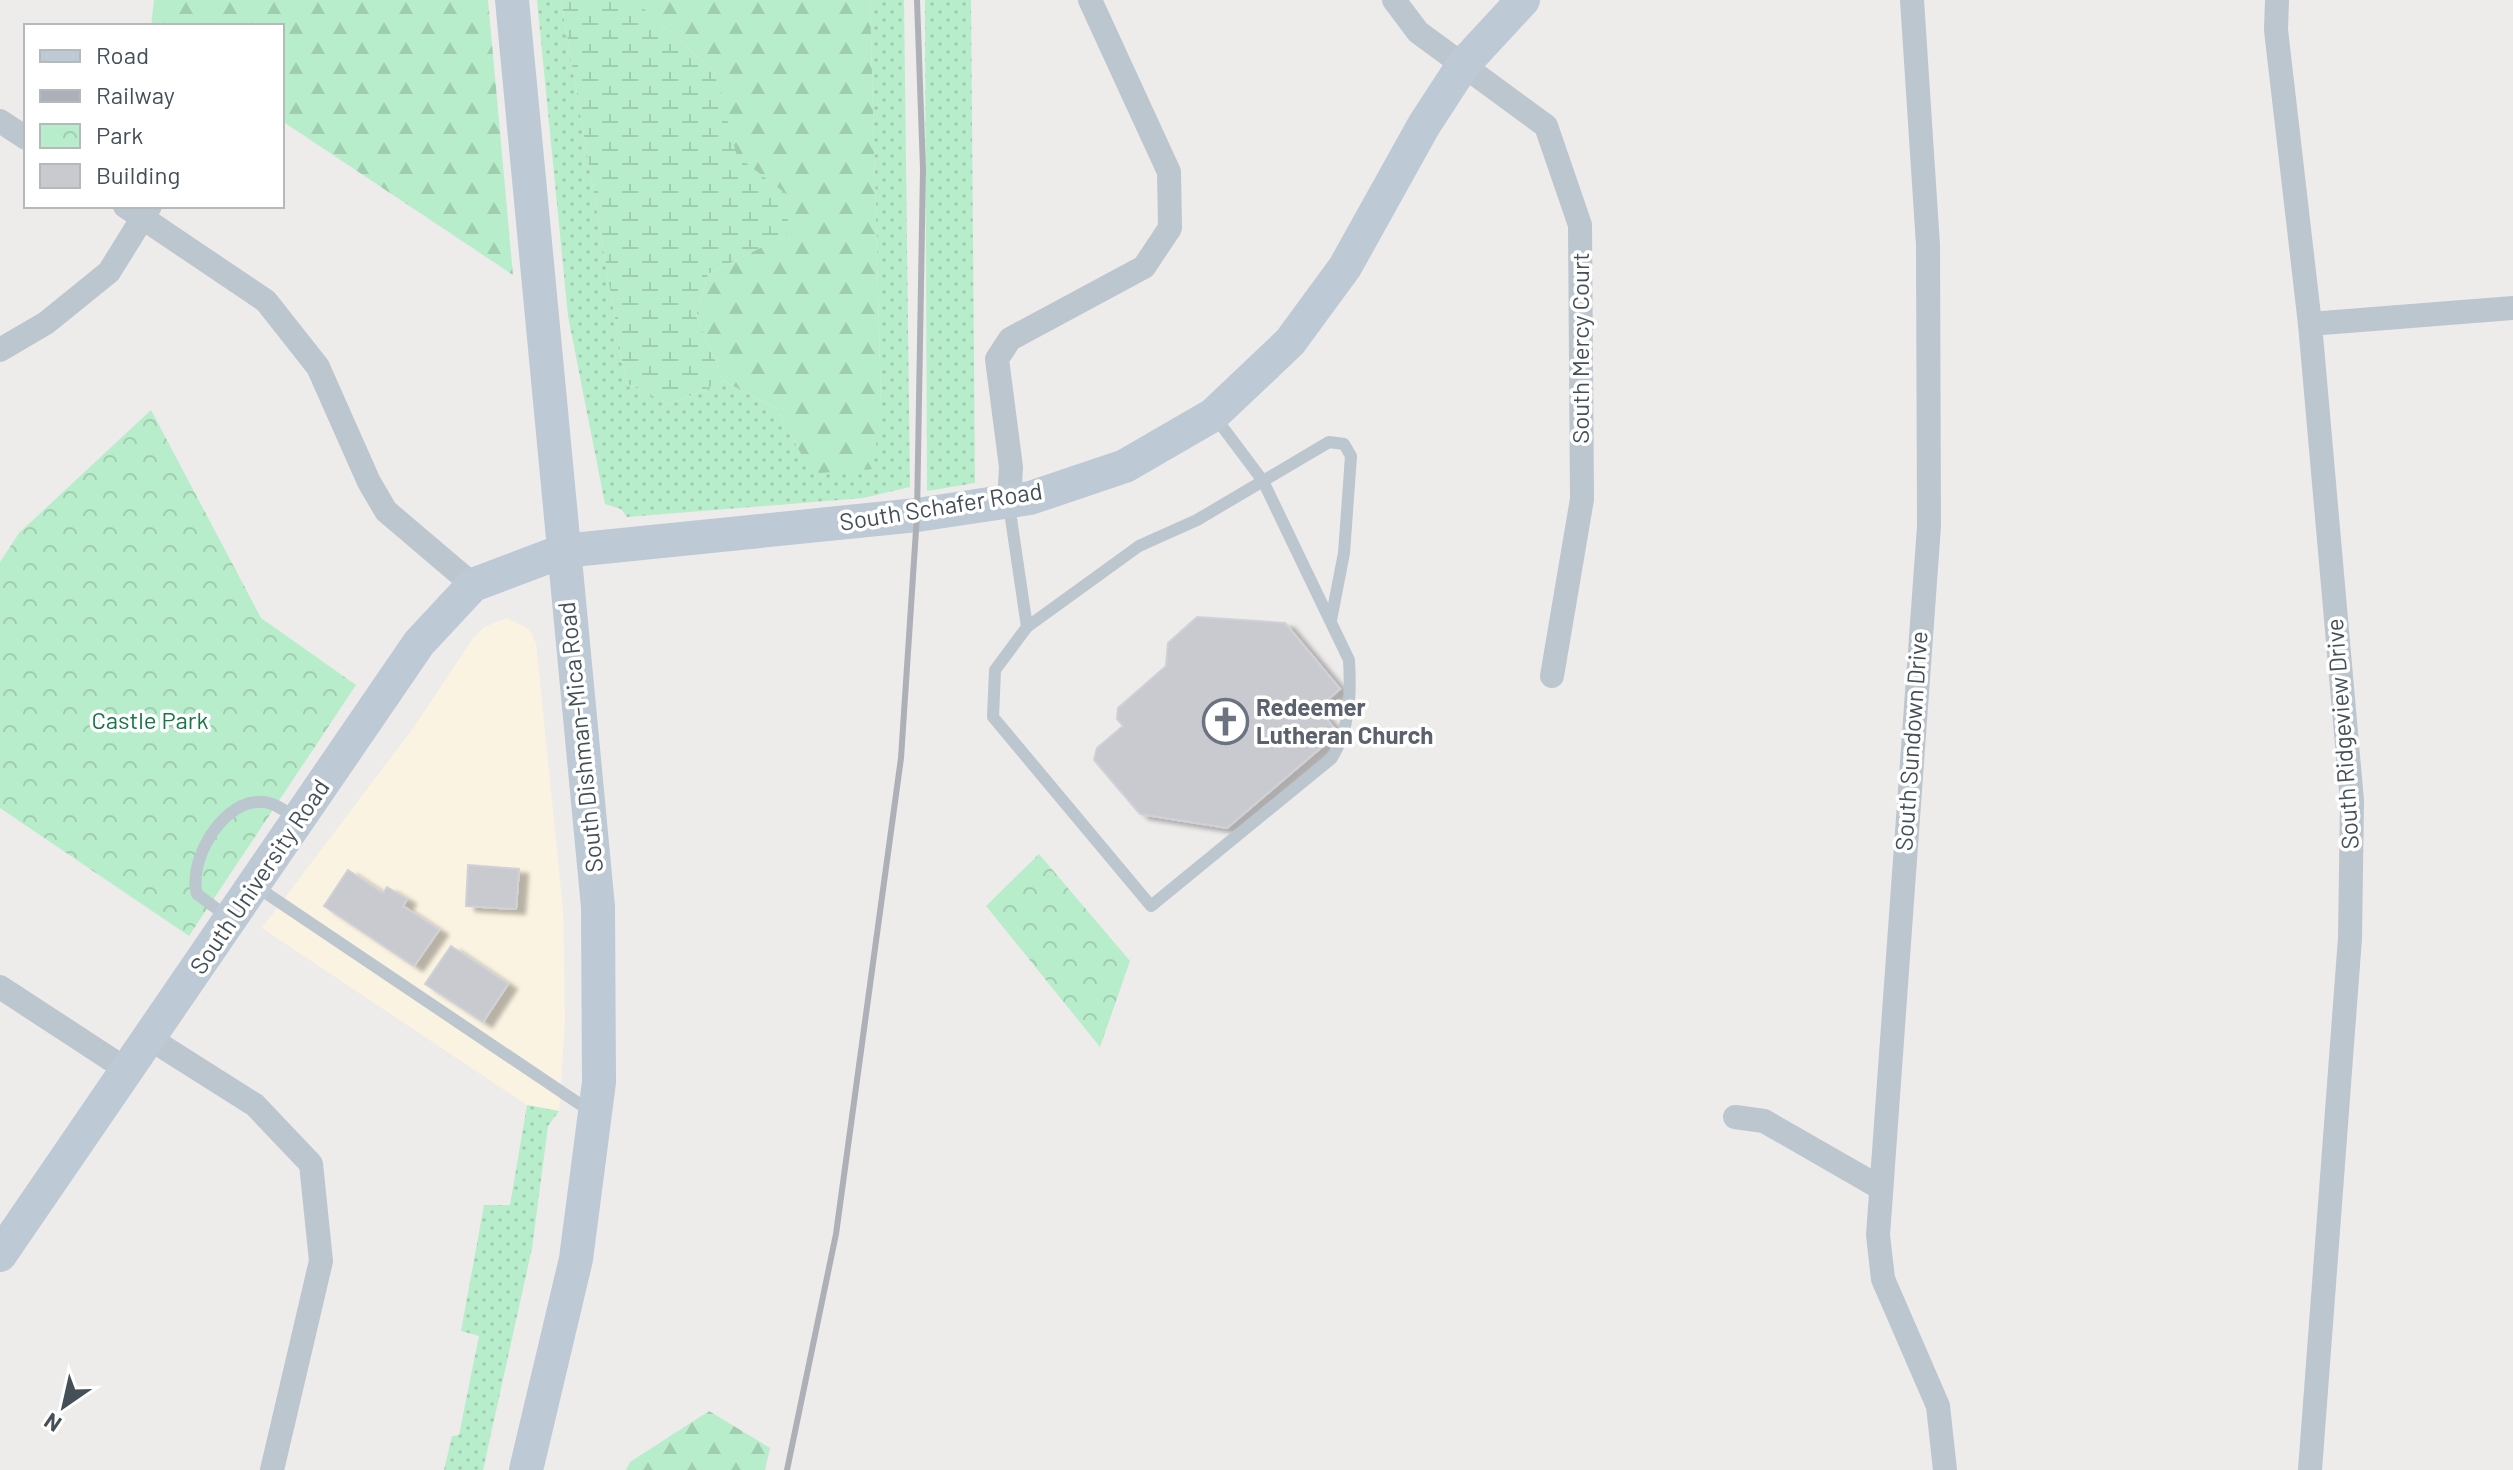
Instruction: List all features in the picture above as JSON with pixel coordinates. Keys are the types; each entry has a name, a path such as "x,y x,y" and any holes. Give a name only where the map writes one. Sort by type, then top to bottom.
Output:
{"street":[{"name":"South Dishman-Mica Road","path":"512,0 598,907 599,1082 576,1259 526,1470"},
{"path":"1009,501 1011,467 997,359 1002,347 1010,339 1144,267 1170,228 1169,172 1090,0"},
{"name":"South Mercy Court","path":"1394,0 1418,32 1546,126 1580,225 1582,499 1552,676"},
{"name":"South Schafer Road","path":"563,551 917,515 1009,501 1125,466 1213,415 1290,342 1345,267 1424,125 1463,65 1523,0"},
{"name":"South Sundown Drive","path":"1912,0 1928,245 1929,526 1879,1187 1878,1235 1883,1279 1938,1406 1945,1470"},
{"name":"South Ridgeview Drive","path":"2277,0 2276,30 2310,324 2352,801 2350,938 2310,1470"},
{"path":"0,121 24,137"},
{"path":"0,350 46,323 109,272 139,210 266,301 318,367 369,482 386,511 473,585"},
{"path":"2310,324 2513,308"},
{"name":"South University Road","path":"0,1254 419,643 473,585 563,551"},
{"path":"0,987 127,1070"},
{"path":"149,1038 255,1105 311,1164 321,1261 272,1470"},
{"path":"1735,1117 1764,1121 1879,1187"}],"lane":[{"path":"1213,415 1263,481 1291,545 1349,660 1350,685 1345,729 1332,758 1151,906 993,717 995,670 1027,627 1139,546 1197,520 1263,481 1329,442 1344,444 1351,456 1344,553 1331,620"},
{"path":"1009,501 1027,627"},
{"path":"231,920 197,894 195,866 207,843 237,809 253,802 271,802 299,820"},
{"path":"254,885 594,1114"}],"shaded area":[{"path":"507,618 529,629 536,643 563,910 565,1021 559,1111 527,1105 262,928 414,727 471,641 484,627"}],"green space":[{"path":"154,0 488,0 513,275 284,122 284,24 151,24"},
{"path":"537,0 561,0 626,383 670,404 724,381 777,409 801,454 881,401 870,0 904,0 910,487 863,498 627,517 621,509 605,504 568,316"},
{"path":"561,0 644,0 644,9 714,71 737,156 791,198 786,235 708,274 696,316 724,381 670,404 626,383"},
{"path":"644,0 870,0 881,401 873,469 819,473 801,454 777,409 724,381 696,316 708,274 785,235 791,198 736,156 714,71 644,9"},
{"path":"925,0 971,0 975,483 927,491"},
{"name":"Castle Park","path":"151,410 261,618 356,685 189,936 0,808 0,562 19,533"},
{"path":"1039,854 1130,961 1100,1047 986,906"},
{"path":"527,1105 559,1111 548,1126 532,1248 483,1470 444,1470 452,1436 459,1435 479,1336 461,1331 484,1205 510,1205"},
{"path":"709,1411 770,1448 765,1470 626,1470 630,1462"}],"building":[{"name":"Redeemer Lutheran Church","path":"1197,617 1285,623 1340,689 1318,708 1338,733 1227,828 1140,814 1094,760 1097,748 1123,726 1117,719 1118,708 1166,666 1168,643"},
{"path":"468,865 519,869 516,909 466,906"},
{"path":"348,870 383,893 387,887 407,899 403,906 439,930 414,966 324,906"},
{"path":"451,946 508,984 483,1022 425,984"}],"railway":[{"path":"787,1470 836,1234 901,758 917,515 923,169 917,0"}],"place":[{"name":"Redeemer Lutheran Church","path":"1225,722"}]}
